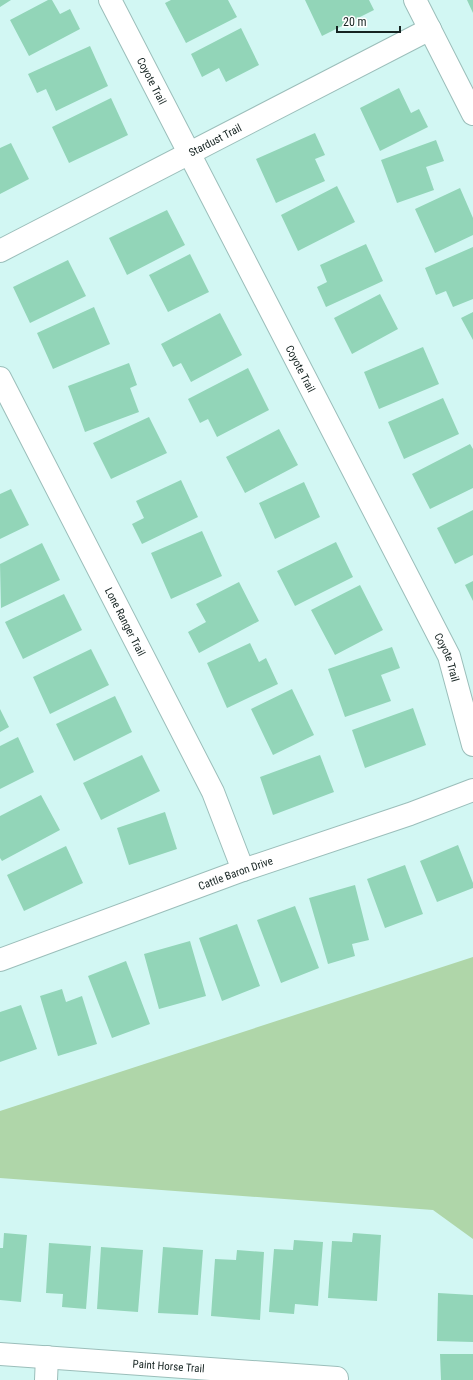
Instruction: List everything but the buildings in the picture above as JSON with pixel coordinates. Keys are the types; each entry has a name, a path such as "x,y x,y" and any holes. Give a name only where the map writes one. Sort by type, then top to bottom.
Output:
{"street":[{"name":"Coyote Trail","path":"110,0 449,656 473,745"},
{"path":"415,0 473,114"},
{"name":"Stardust Trail","path":"0,251 430,29"},
{"name":"Lone Ranger Trail","path":"0,378 213,792 242,870"},
{"name":"Cattle Baron Drive","path":"0,960 242,870 410,814 473,790"},
{"name":"Paint Horse Trail","path":"0,1354 337,1379"},
{"path":"46,1380 47,1357"}],"green space":[{"path":"473,957 473,1239 433,1210 0,1178 0,1111"}]}
